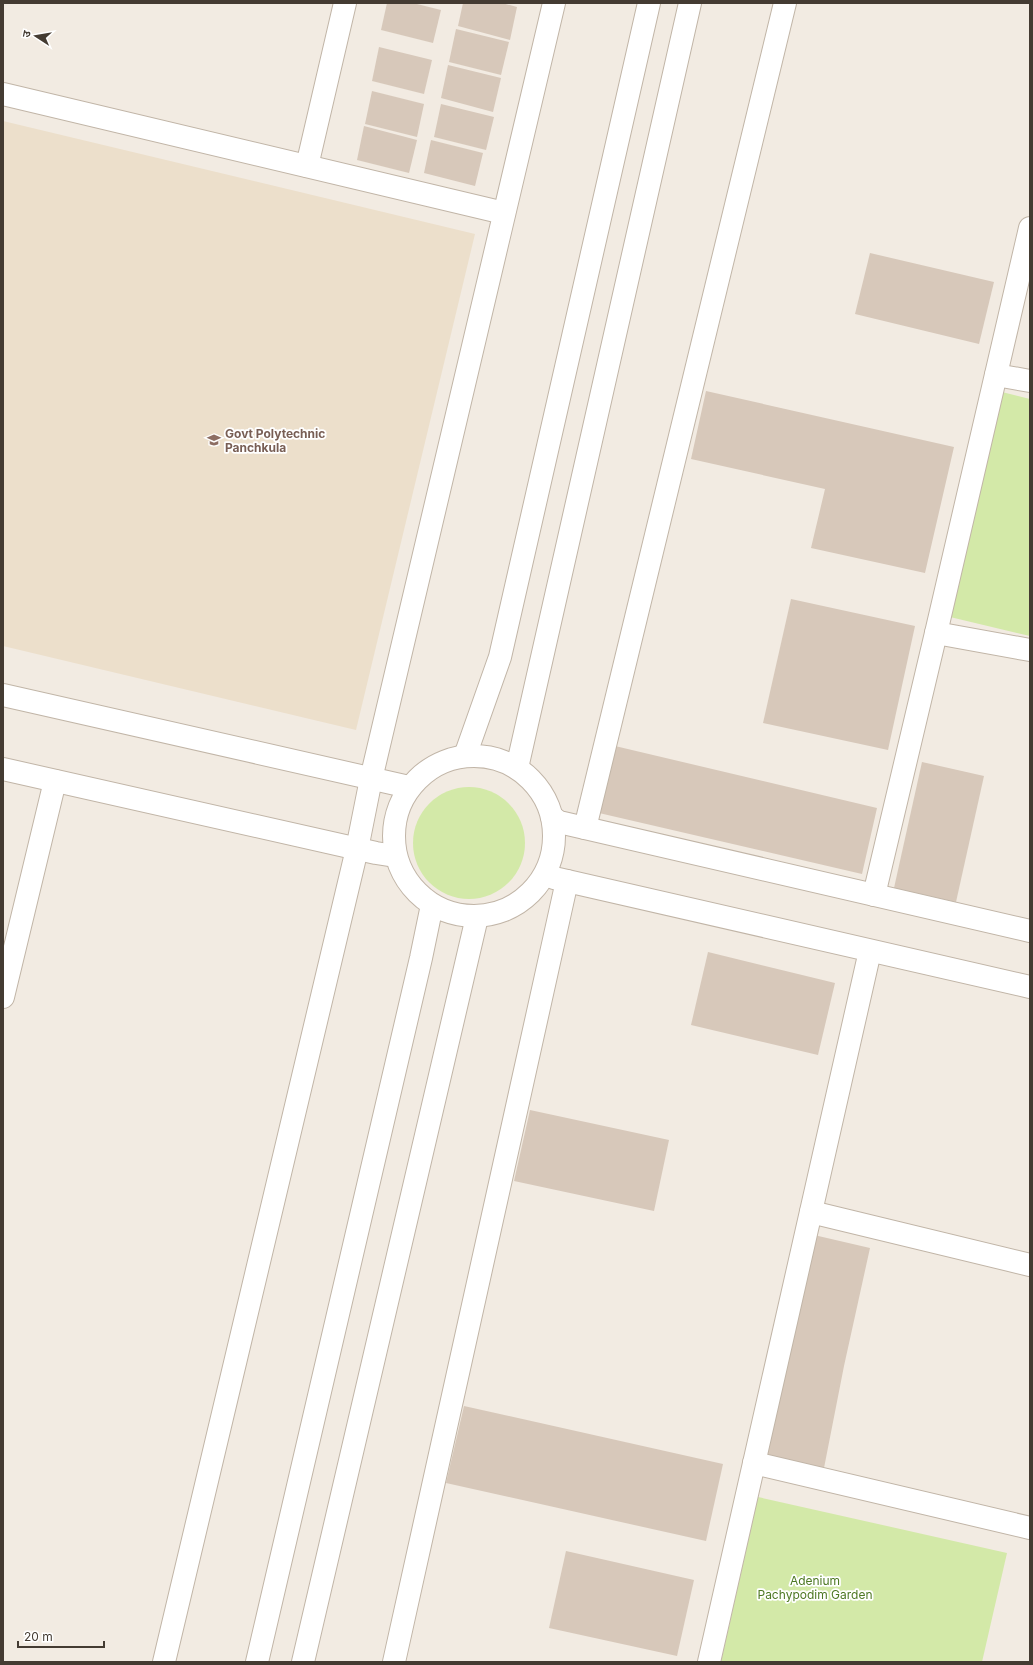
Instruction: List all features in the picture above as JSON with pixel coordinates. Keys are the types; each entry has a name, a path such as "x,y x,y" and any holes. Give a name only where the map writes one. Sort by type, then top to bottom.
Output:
{"street":[{"path":"307,166 345,3"},
{"path":"164,1662 357,848 371,780 554,3"},
{"path":"465,756 500,657 649,3"},
{"path":"516,768 690,3"},
{"path":"585,828 785,3"},
{"path":"3,94 504,213"},
{"path":"874,895 1030,228"},
{"path":"996,375 1030,381"},
{"path":"936,633 1030,650"},
{"path":"3,695 371,780 409,787"},
{"path":"465,756 492,757 516,768 533,781 545,797 552,817 554,837 551,857 543,876 526,897 504,911 477,916 454,914 432,905 415,892 403,875 395,856 393,832 398,808 409,787 425,772 437,764 465,756"},
{"path":"3,769 395,856"},
{"path":"3,997 54,781"},
{"path":"552,817 559,822 1030,931"},
{"path":"543,876 1030,987"},
{"path":"394,1662 567,881"},
{"path":"257,1662 421,958 432,905"},
{"path":"303,1662 477,916"},
{"path":"709,1662 870,951"},
{"path":"811,1212 1030,1264"},
{"path":"754,1463 1030,1528"}],"shaded area":[{"name":"Govt Polytechnic Panchkula","path":"3,121 475,234 356,730 3,646"}],"green space":[{"path":"1002,392 1030,399 1030,636 950,617"},
{"path":"469,787 491,791 509,803 521,821 525,843 521,865 509,883 491,895 469,899 447,895 429,883 417,865 413,843 417,821 429,803 447,791"},
{"name":"Adenium Pachypodim Garden","path":"758,1497 1007,1553 982,1662 721,1662"}],"building":[{"path":"387,3 413,3 441,10 433,43 381,30"},
{"path":"463,3 502,3 517,7 510,40 458,26"},
{"path":"456,29 509,42 501,75 449,62"},
{"path":"379,47 432,60 424,94 372,81"},
{"path":"448,65 501,78 493,112 441,98"},
{"path":"372,91 424,104 417,137 365,124"},
{"path":"441,104 494,117 486,150 434,137"},
{"path":"364,126 417,140 409,173 357,160"},
{"path":"431,140 483,153 475,186 424,173"},
{"path":"870,253 994,282 979,344 855,314"},
{"path":"706,391 954,447 925,573 811,548 825,489 691,459"},
{"path":"791,599 915,626 888,750 763,723"},
{"path":"615,746 877,808 862,874 599,813"},
{"path":"922,762 984,776 956,902 894,888"},
{"path":"708,952 835,983 818,1055 691,1025"},
{"path":"530,1110 669,1140 654,1211 514,1181"},
{"path":"814,1235 870,1248 844,1366 824,1468 764,1456"},
{"path":"464,1406 723,1464 706,1541 446,1483"},
{"path":"566,1551 694,1580 677,1656 549,1628"}],"place":[{"name":"Govt Polytechnic Panchkula","path":"214,440"}]}
